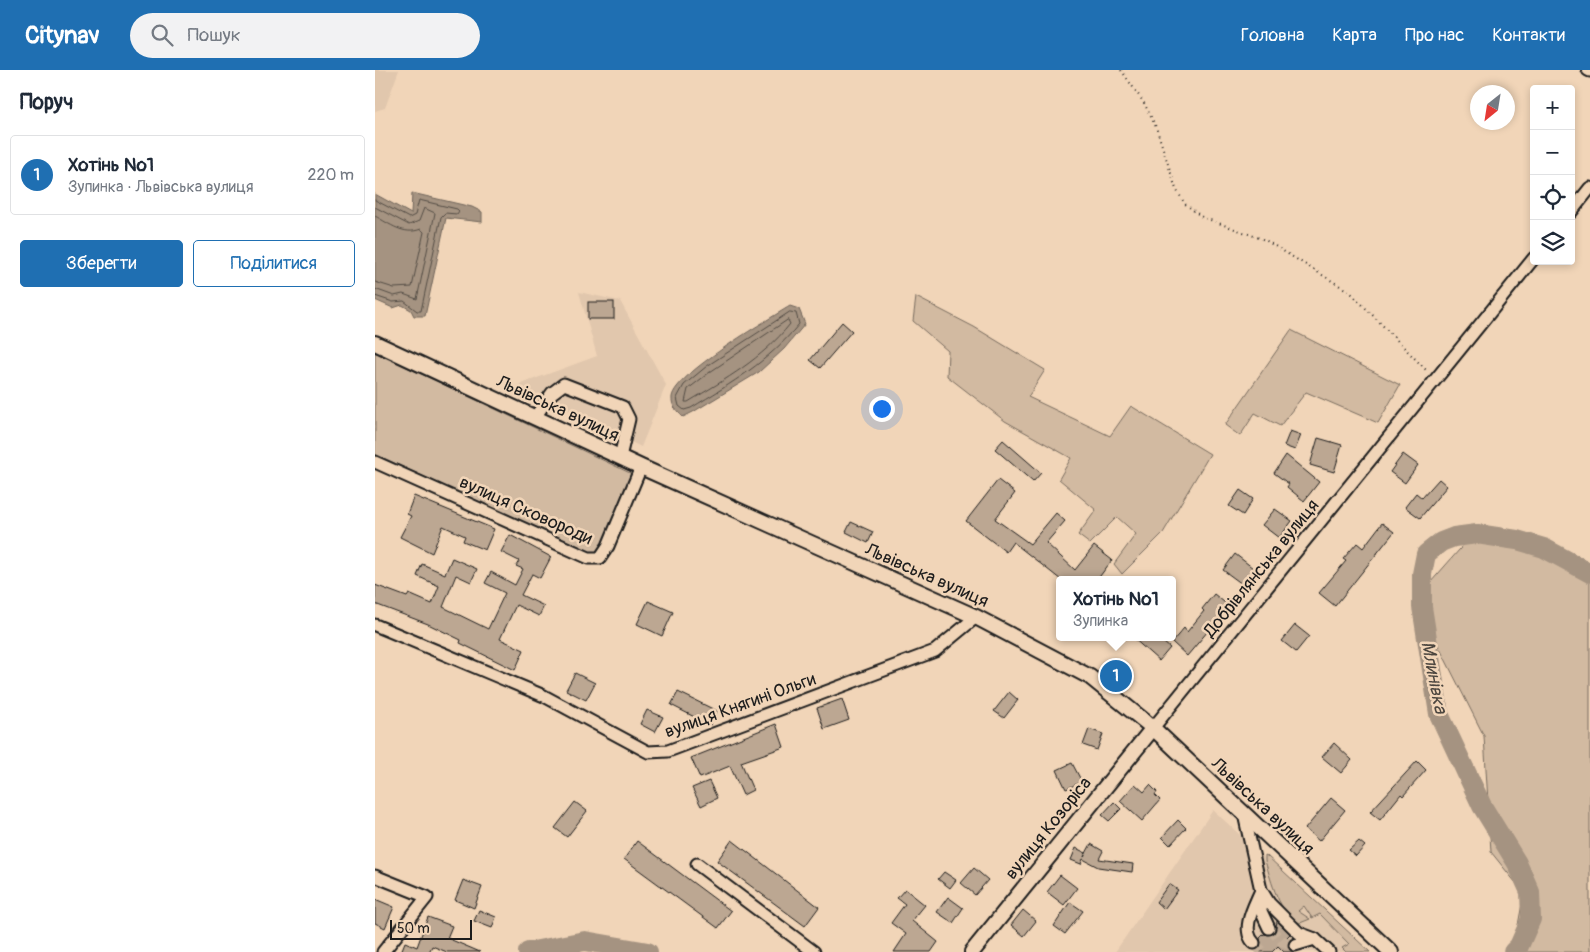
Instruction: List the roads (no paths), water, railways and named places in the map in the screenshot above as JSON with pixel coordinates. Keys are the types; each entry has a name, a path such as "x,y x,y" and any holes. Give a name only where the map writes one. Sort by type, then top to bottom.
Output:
{"main road":[{"name":"Львівська вулиця","path":"375,342 641,467 976,617 1090,677 1153,728 1391,952"},
{"name":"вулиця Козоріса","path":"971,952 1153,728"}],"street":[{"path":"1575,207 1590,188"},
{"name":"Добрівлянська вулиця","path":"1153,728 1530,263"},
{"path":"535,417 552,393 564,384 623,407 629,419 620,457"},
{"name":"вулиця Сковороди","path":"375,462 589,558 600,558 608,546 641,467"},
{"name":"вулиця Княгині Ольги","path":"375,625 544,696 649,752 668,751 935,651 976,617"},
{"path":"1244,814 1261,890 1261,911 1269,928"},
{"path":"697,864 814,952"},
{"path":"375,876 427,897 383,952"},
{"path":"1261,890 1269,903 1299,933 1315,938 1329,952"},
{"path":"1254,943 1248,931 1249,922 1261,890"},
{"path":"1295,945 1315,938"}],"water":[{"path":"412,193 472,207 482,212 482,222 446,218 425,316 414,316 411,310 402,305 393,308 375,300 375,194 411,214"},
{"path":"790,306 799,309 805,324 784,349 759,372 693,412 683,417 679,413 673,406 672,397 677,387 688,375 723,348"}],"waterway":[{"name":"Млинівка","path":"1513,952 1519,946 1531,919 1530,892 1517,863 1482,806 1439,714 1422,607 1422,574 1426,554 1441,542 1454,537 1477,534 1517,540 1544,548 1590,573"},
{"name":"Млинівка","path":"528,952 585,941 648,952"}],"tunnel":[{"path":"1269,928 1282,941 1295,945"},
{"path":"1254,943 1263,952"}],"place":[{"name":"Хотінь №1","path":"1116,676"}]}
